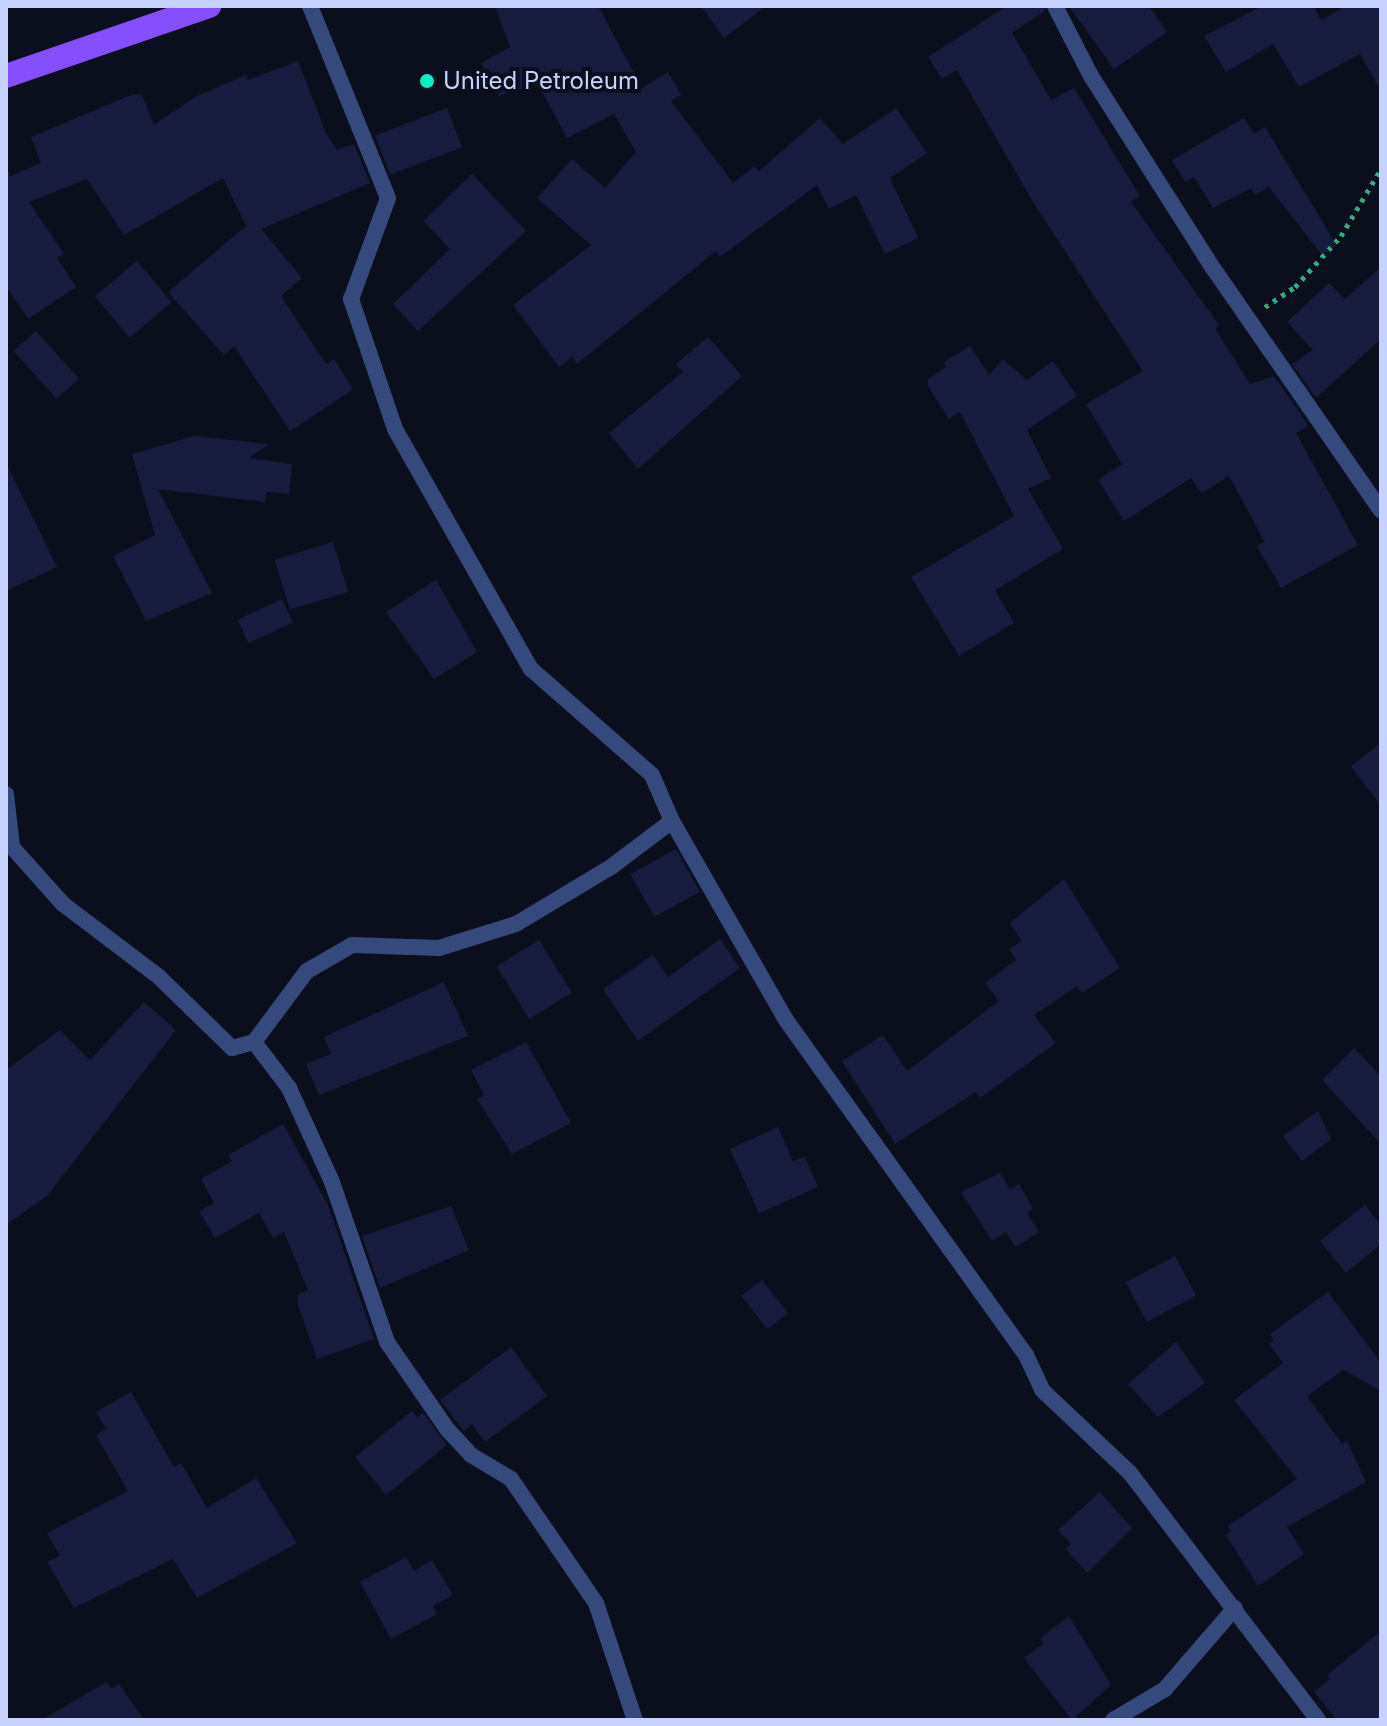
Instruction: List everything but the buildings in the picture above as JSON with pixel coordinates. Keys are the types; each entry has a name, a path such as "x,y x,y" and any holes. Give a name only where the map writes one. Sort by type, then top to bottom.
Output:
{"main road":[{"path":"6,76 209,6"}],"street":[{"path":"310,6 388,198 351,299 395,429 531,669 652,775 672,821 786,1020 1026,1355 1042,1390 1130,1473 1318,1720"},
{"path":"1055,6 1091,76 1249,318 1381,511"},
{"path":"6,794 12,847 63,904 159,977 232,1048 254,1042 307,971 352,945 439,948 516,924 611,867 672,821"},
{"path":"254,1042 289,1088 332,1182 387,1342 447,1429 471,1455 511,1479 596,1603 635,1720"},
{"path":"1113,1720 1165,1689 1235,1608"}],"path":[{"path":"1249,318 1295,287 1341,236 1381,169"}],"place":[{"name":"United Petroleum","path":"427,81"}]}
